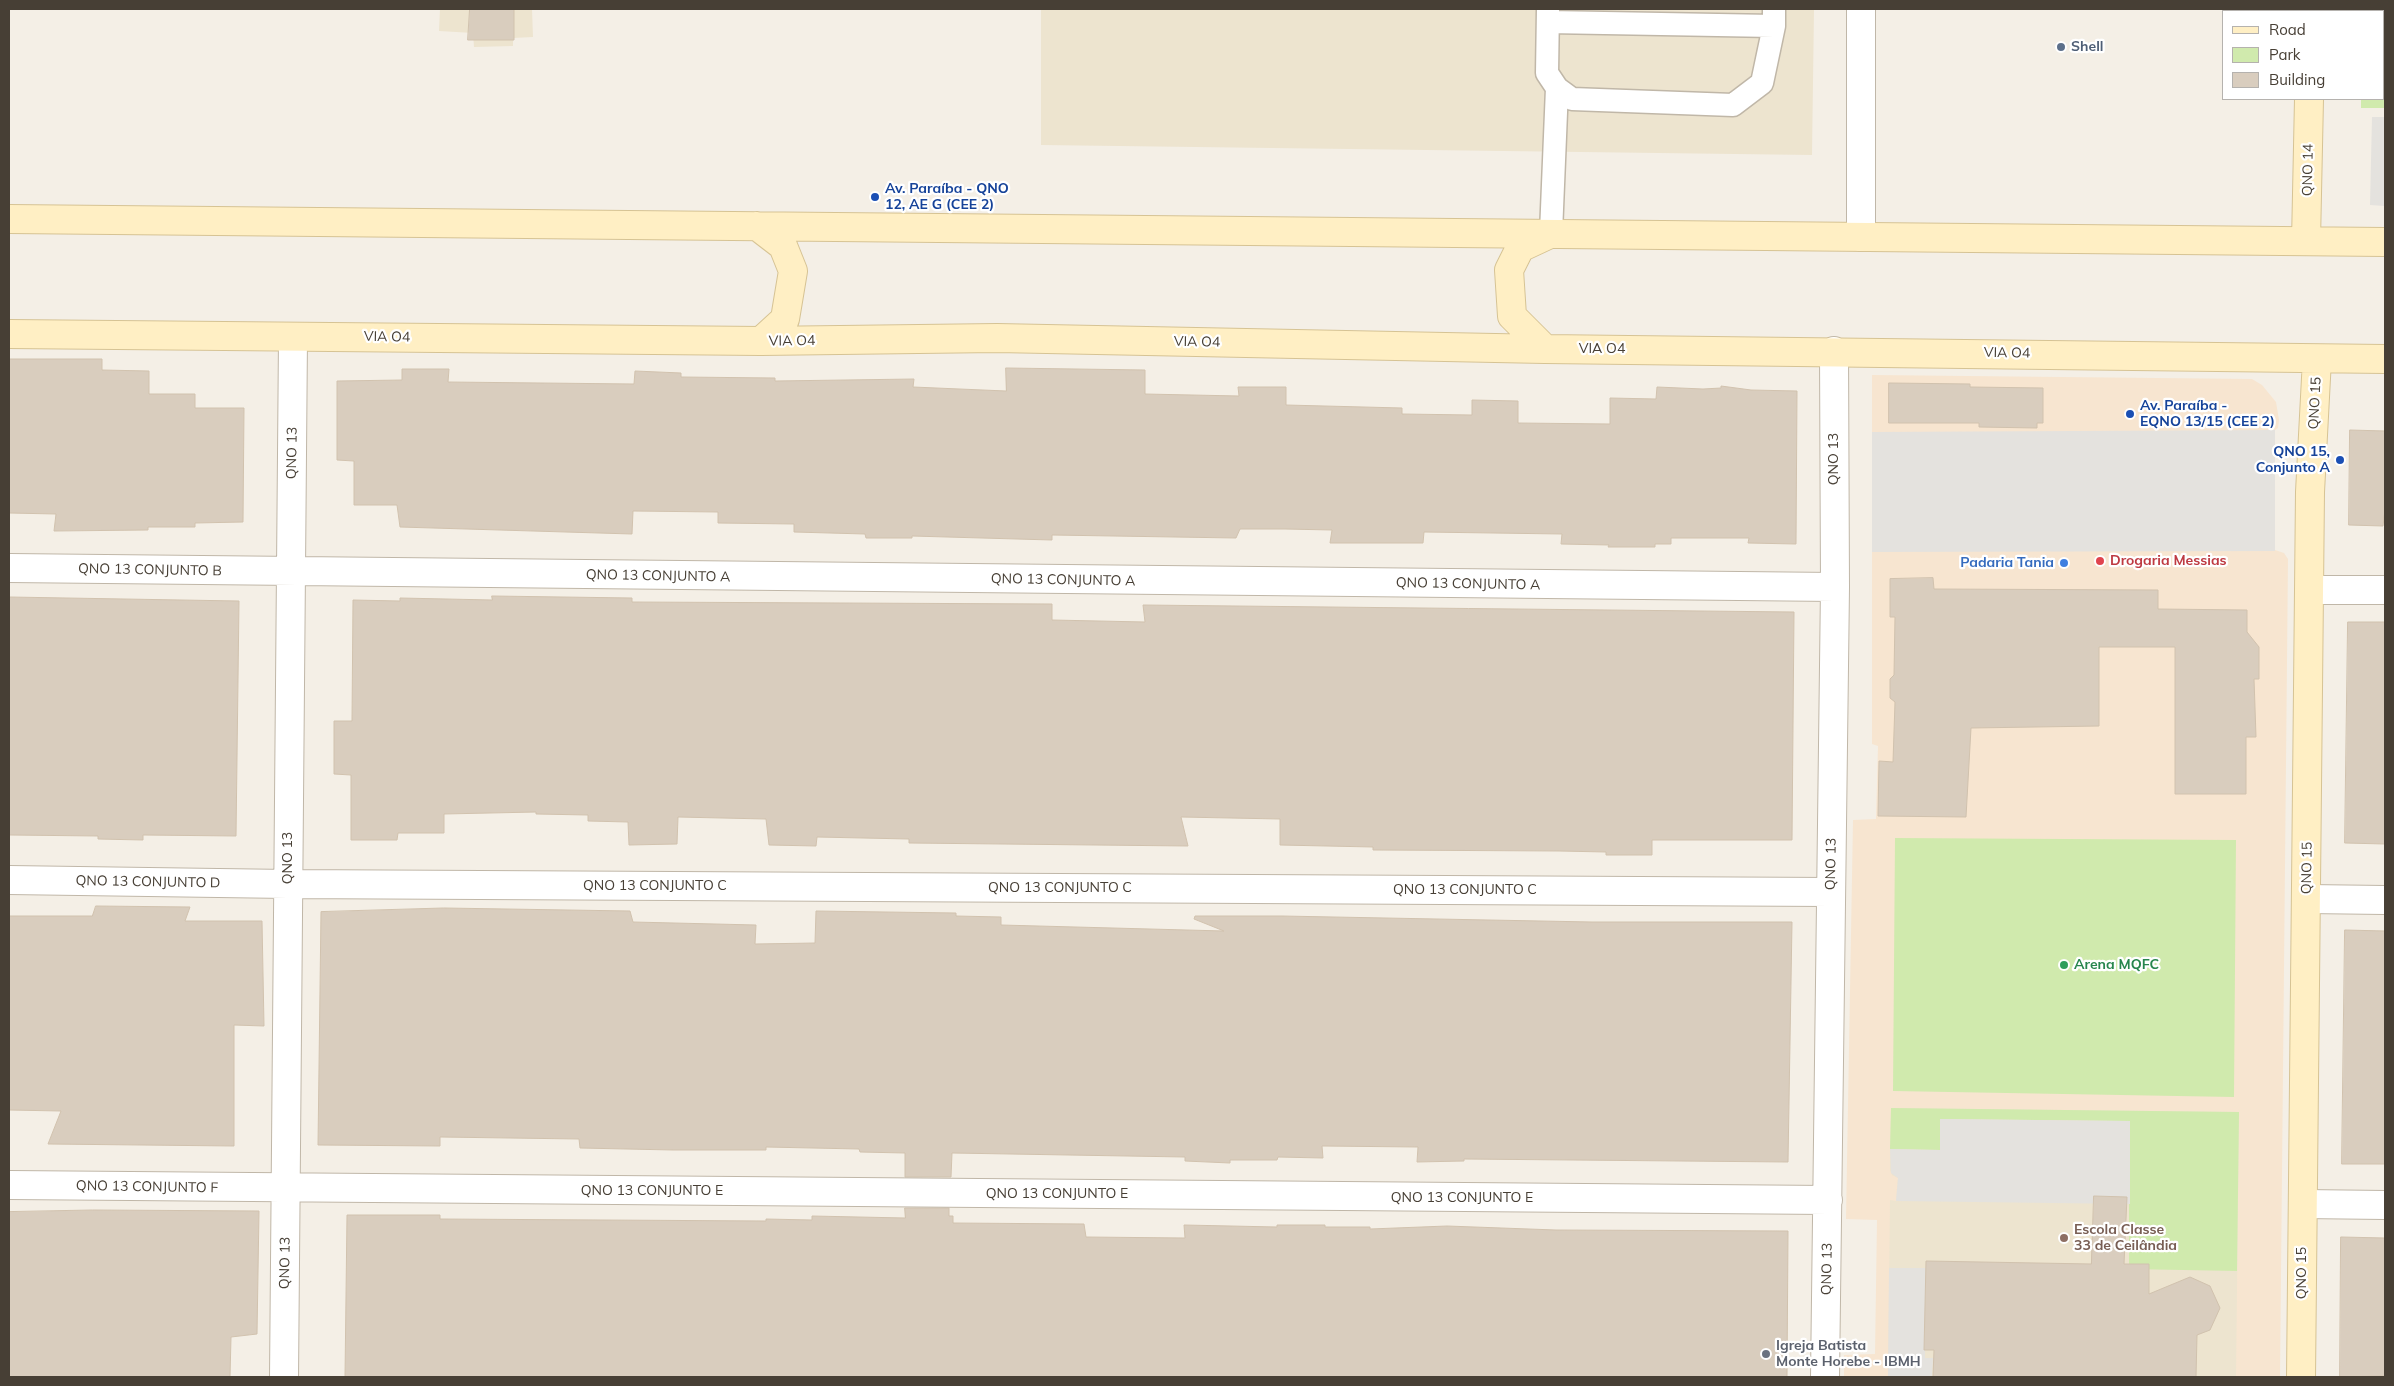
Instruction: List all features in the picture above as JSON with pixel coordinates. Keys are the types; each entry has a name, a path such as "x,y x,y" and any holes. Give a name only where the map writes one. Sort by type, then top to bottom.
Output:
{"main road":[{"name":"QNO 14","path":"2306,241 2309,100"},
{"path":"9,218 2385,242"},
{"path":"757,226 783,246 793,271 785,319 761,341"},
{"path":"1545,348 1512,316 1509,270 1520,248 1551,234"},
{"name":"VIA O4","path":"9,334 761,341 997,338 1545,348 2385,359"},
{"name":"QNO 15","path":"2301,1377 2310,492 2317,359"}],"street":[{"path":"1860,237 1861,9"},
{"name":"QNO 13","path":"284,1377 293,338"},
{"name":"QNO 13","path":"1825,1377 1835,587 1834,351"},
{"name":"QNO 13 CONJUNTO B","path":"9,568 291,572"},
{"name":"QNO 13 CONJUNTO A","path":"291,572 1835,587"},
{"path":"2310,590 2385,590"},
{"name":"QNO 13 CONJUNTO D","path":"9,880 288,884"},
{"name":"QNO 13 CONJUNTO C","path":"288,884 1831,892"},
{"path":"2307,899 2385,900"},
{"name":"QNO 13 CONJUNTO F","path":"9,1186 286,1188"},
{"name":"QNO 13 CONJUNTO E","path":"286,1188 1828,1200"},
{"path":"2302,1204 2385,1205"}],"lane":[{"path":"1548,15 1774,17 1762,83 1733,105 1572,99 1557,88 1546,73 1548,15"},
{"path":"1551,234 1557,88"}],"shaded area":[{"path":"440,9 532,9 533,37 513,38 513,46 474,47 473,33 439,31"},
{"path":"1041,9 1814,9 1812,155 1041,145"},
{"path":"2372,117 2385,117 2385,206 2370,205"},
{"path":"1872,375 2252,379 2262,385 2276,402 2279,420 2278,428 2275,430 2275,550 2284,553 2288,559 2280,1377 1844,1377 1844,1355 1875,1354 1877,1220 1846,1219 1853,820 1876,819 1878,746 1872,744"},
{"path":"2275,430 2275,551 1872,552 1872,432"},
{"name":"Escola Classe 33 de Ceilândia","path":"1891,1108 2239,1112 2236,1377 1888,1377 1890,1200 1896,1201 1898,1178 1892,1175 1890,1170"},
{"path":"1940,1119 2130,1121 2130,1204 1896,1201 1898,1178 1891,1173 1890,1149 1940,1150"},
{"path":"1889,1268 1926,1268 1925,1358 1933,1358 1932,1377 1888,1377"}],"green space":[{"path":"2385,86 2385,108 2361,108 2361,100 2384,100"},
{"name":"Arena MQFC","path":"1895,838 2236,840 2234,1097 1893,1091"},
{"path":"1891,1108 2239,1112 2237,1271 2129,1269 2129,1121 1941,1119 1940,1150 1890,1149"}],"building":[{"path":"470,9 514,9 514,40 468,40"},
{"path":"9,359 102,359 102,370 149,371 149,394 195,394 195,408 244,408 243,522 195,523 195,527 148,527 148,530 54,531 56,514 9,513"},
{"path":"1006,368 1145,370 1145,394 1239,396 1238,387 1286,387 1286,405 1402,408 1402,414 1472,415 1472,400 1518,401 1518,423 1610,424 1610,398 1656,399 1657,387 1703,389 1721,388 1721,386 1751,390 1797,391 1796,544 1748,543 1749,538 1671,538 1671,544 1655,544 1655,547 1608,547 1609,545 1561,544 1562,534 1424,532 1423,543 1330,543 1332,530 1285,529 1240,529 1236,538 1052,535 1052,540 912,536 912,538 866,538 865,534 794,532 794,524 718,523 718,512 633,511 632,534 400,527 397,505 354,505 354,461 337,460 337,381 402,380 402,369 449,369 448,382 634,384 635,371 681,373 681,377 775,378 775,381 914,379 913,387 1006,391"},
{"path":"1889,383 1970,384 1970,387 2043,388 2043,423 2037,423 2037,428 1979,427 1979,423 1889,423"},
{"path":"2350,430 2385,431 2385,510 2383,526 2349,525"},
{"path":"1933,578 1934,589 2158,590 2158,609 2247,610 2247,632 2259,647 2259,679 2254,679 2256,737 2246,737 2246,794 2175,794 2175,647 2099,647 2099,726 1971,728 1966,817 1878,816 1879,761 1893,762 1895,702 1890,698 1890,679 1894,675 1895,617 1890,617 1890,579"},
{"path":"492,596 632,598 632,602 1052,604 1052,620 1145,622 1143,605 1794,612 1792,840 1652,840 1652,855 1606,855 1606,852 1559,851 1373,850 1373,847 1280,845 1280,819 1181,817 1188,846 909,843 909,839 817,837 816,846 769,845 766,819 678,817 677,844 629,845 628,822 588,821 588,815 536,814 536,812 444,814 444,833 398,833 397,840 351,840 351,775 334,774 334,721 352,721 353,600 400,601 400,598 492,600"},
{"path":"9,597 239,601 236,836 143,835 143,840 98,839 98,836 9,835"},
{"path":"2348,622 2385,622 2385,844 2345,843"},
{"path":"96,906 190,907 185,921 262,921 264,1026 234,1025 234,1146 48,1144 61,1111 9,1110 9,916 92,916"},
{"path":"444,908 630,911 633,922 756,925 755,944 815,943 816,911 956,913 956,916 1001,917 1001,925 1224,931 1194,919 1195,916 1592,922 1792,922 1788,1162 1464,1159 1464,1161 1417,1162 1418,1147 1322,1146 1323,1158 1278,1157 1277,1160 1230,1160 1230,1163 1185,1161 1185,1157 952,1153 951,1177 905,1177 905,1153 860,1152 859,1149 766,1147 766,1150 673,1150 580,1148 579,1139 440,1137 440,1146 318,1145 321,912"},
{"path":"2345,930 2385,931 2385,1164 2342,1164"},
{"path":"2094,1196 2127,1197 2124,1264 2149,1264 2149,1294 2190,1277 2210,1286 2220,1308 2210,1330 2197,1335 2196,1377 1933,1377 1934,1350 1924,1350 1926,1261 2091,1264"},
{"path":"905,1208 949,1208 949,1216 953,1216 953,1223 1084,1224 1086,1237 1185,1238 1184,1225 1277,1227 1277,1225 1325,1225 1325,1227 1370,1227 1370,1229 1447,1226 1556,1230 1788,1231 1787,1377 345,1377 347,1215 440,1215 440,1219 766,1221 766,1219 812,1220 812,1216 905,1218"},
{"path":"93,1210 259,1211 257,1334 231,1337 230,1377 9,1377 9,1212"},
{"path":"2341,1237 2385,1238 2385,1376 2340,1377"}],"place":[{"name":"Shell","path":"2061,47"},
{"name":"Av. Paraíba - QNO 12, AE G (CEE 2)","path":"875,197"},
{"name":"Av. Paraíba - EQNO 13/15 (CEE 2)","path":"2130,414"},
{"name":"QNO 15, Conjunto A","path":"2340,460"},
{"name":"Drogaria Messias","path":"2100,561"},
{"name":"Padaria Tania","path":"2064,563"},
{"name":"Arena MQFC","path":"2064,965"},
{"name":"Escola Classe 33 de Ceilândia","path":"2064,1238"},
{"name":"Igreja Batista Monte Horebe - IBMH","path":"1766,1354"}]}
